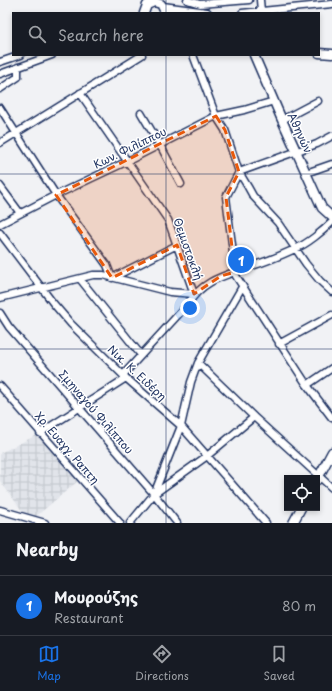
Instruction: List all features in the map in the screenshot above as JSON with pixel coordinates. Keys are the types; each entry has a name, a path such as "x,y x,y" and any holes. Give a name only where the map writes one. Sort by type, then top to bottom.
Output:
{"main road":[{"path":"142,8 153,1 158,2 164,10 193,12"},
{"path":"320,53 332,54"},
{"name":"Αθηνών","path":"254,56 322,208 332,216"},
{"path":"320,475 332,452"},
{"path":"293,523 299,511"}],"street":[{"path":"187,0 200,4 249,0"},
{"path":"260,0 261,11"},
{"path":"252,12 312,3 332,4"},
{"path":"0,62 18,56"},
{"path":"27,56 29,62"},
{"path":"0,74 29,62 49,56"},
{"path":"0,142 140,56"},
{"path":"193,56 216,116 225,130 239,172 253,196 278,223 320,281 332,292"},
{"path":"0,89 18,77 18,67"},
{"name":"Θεμιστοκλή","path":"80,93 168,220 194,294"},
{"name":"Κων. Φιλίππου","path":"0,224 56,194 128,161 216,116 244,110 274,101"},
{"path":"282,120 318,101"},
{"path":"0,108 56,194 107,265 112,278"},
{"path":"142,113 181,184"},
{"path":"332,136 318,144 239,172 226,197 236,276 279,344 332,418"},
{"path":"306,173 332,164"},
{"path":"0,186 20,213"},
{"path":"40,433 125,376 141,355 188,304 194,294 204,286 221,276 236,272 297,249 332,222"},
{"name":"Νικ. Κ. Ειδέρη","path":"0,233 42,289 71,324 125,376 181,426 266,523"},
{"path":"112,278 177,245"},
{"path":"0,298 93,276 103,275 170,292 194,294"},
{"path":"80,279 141,355"},
{"path":"154,494 181,426 191,382 198,363 242,287"},
{"name":"Σμηναγού Φιλίππου","path":"0,314 9,327 154,494 177,523"},
{"path":"279,344 332,315"},
{"path":"198,363 315,475"},
{"path":"307,385 332,368"},
{"name":"Χρ. Ευαγγ. Ραπτη","path":"0,386 120,523"},
{"path":"130,523 154,494 207,456 254,417"},
{"path":"320,479 332,488"},
{"path":"0,510 45,523"}],"highlighted area":[{"path":"216,116 225,130 239,172 226,197 235,272 221,276 194,294 177,245 112,278 56,195"}],"shaded area":[{"path":"37,435 78,481 34,518 26,516 0,481 0,453"}],"place":[{"name":"Μουρούζης","path":"241,260"}]}
